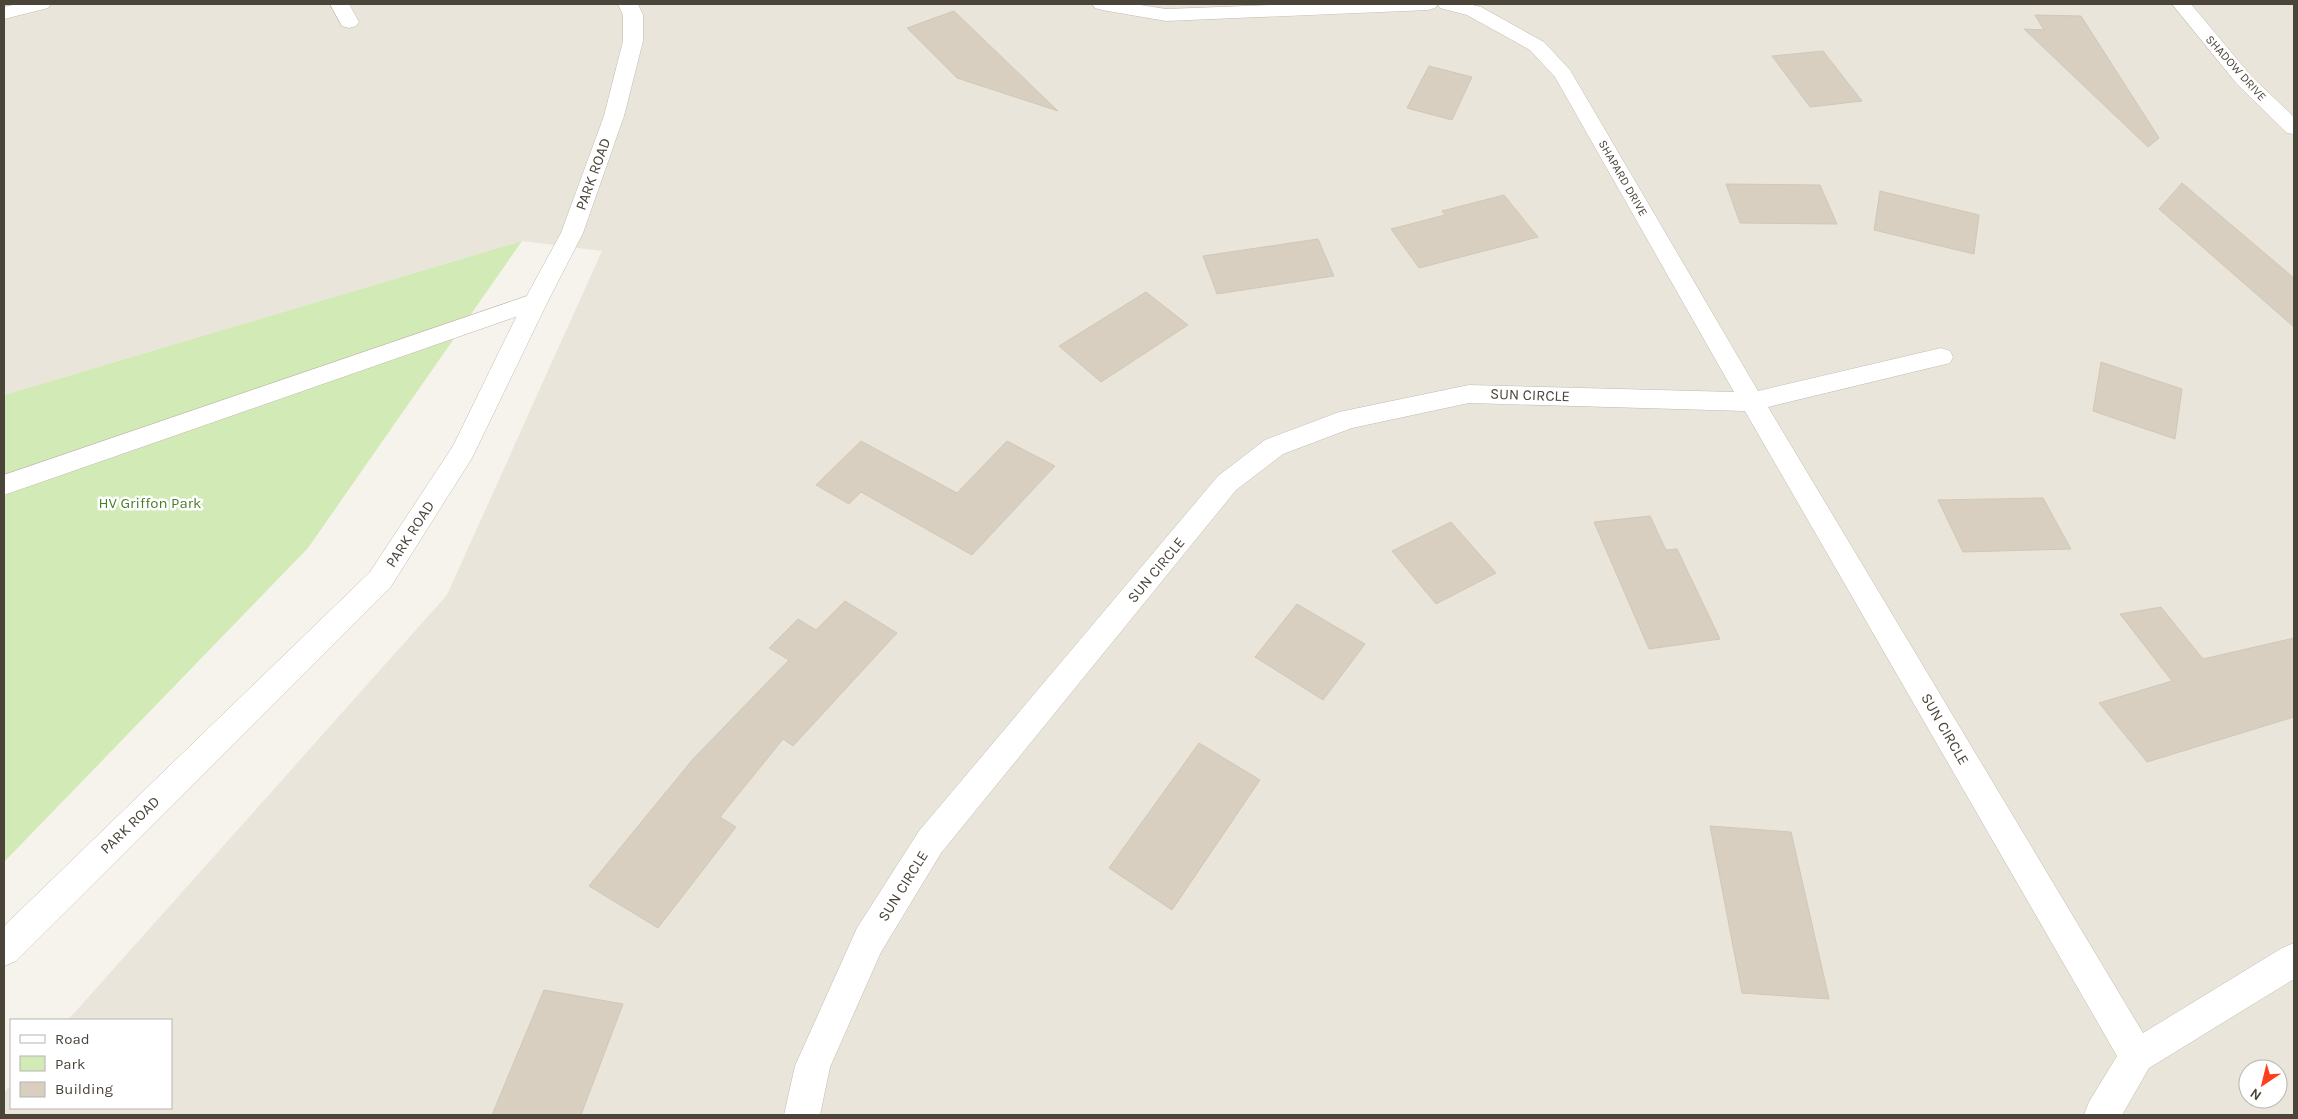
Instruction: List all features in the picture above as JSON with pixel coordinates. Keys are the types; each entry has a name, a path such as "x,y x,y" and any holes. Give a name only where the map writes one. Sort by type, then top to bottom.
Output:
{"street":[{"path":"4,13 41,4"},
{"path":"340,4 349,22"},
{"name":"PARK ROAD","path":"4,949 380,580 464,451 536,301 572,233 614,116 633,41 633,15 628,4"},
{"path":"1102,4 1166,15 1428,4"},
{"name":"SHAPARD DRIVE","path":"1448,4 1474,11 1537,46 1563,74 1752,402"},
{"name":"SHADOW DRIVE","path":"2181,4 2244,80 2294,128"},
{"path":"4,485 536,301"},
{"name":"SUN CIRCLE","path":"802,1115 813,1066 868,940 930,842 1227,484 1274,447 1348,419 1469,394 1752,402 1941,357"},
{"name":"SUN CIRCLE","path":"1752,402 2137,1056"},
{"path":"2102,1115 2137,1056 2294,960"}],"shaded area":[{"path":"4,4 2294,4 2294,1115 4,1115 4,1093 10,1086 10,1109 172,1109 172,1019 69,1019 447,595 602,251 522,241 4,395"}],"green space":[{"name":"HV Griffon Park","path":"522,241 308,548 4,862 4,395"}],"building":[{"path":"954,11 1058,111 957,78 907,28"},
{"path":"2035,15 2081,16 2159,138 2148,147 2024,29 2044,30"},
{"path":"1823,51 1862,101 1810,107 1772,56"},
{"path":"1429,66 1472,77 1452,120 1407,108"},
{"path":"2182,183 2294,278 2294,327 2159,209"},
{"path":"1726,184 1820,185 1837,224 1740,223"},
{"path":"1880,191 1979,215 1974,254 1874,230"},
{"path":"1504,195 1538,237 1419,268 1391,229 1445,215 1442,211"},
{"path":"1318,239 1334,276 1217,294 1203,256"},
{"path":"1146,292 1188,325 1101,382 1059,346"},
{"path":"2101,362 2182,389 2175,439 2093,411"},
{"path":"861,441 957,493 1007,441 1055,466 972,555 861,492 849,504 816,485"},
{"path":"2043,498 2071,549 1963,552 1938,500"},
{"path":"1650,516 1666,550 1677,549 1720,639 1649,649 1594,522"},
{"path":"1451,522 1496,573 1436,604 1392,551"},
{"path":"845,601 897,633 793,746 783,739 720,817 736,827 658,928 589,886 693,759 789,660 769,648 798,619 816,630"},
{"path":"1297,604 1365,644 1323,700 1255,657"},
{"path":"2161,607 2203,659 2294,638 2294,717 2147,762 2099,703 2172,681 2120,614"},
{"path":"1199,743 1260,780 1172,910 1109,868"},
{"path":"1710,826 1791,832 1829,999 1742,993"},
{"path":"544,990 623,1004 581,1115 492,1115"}]}
